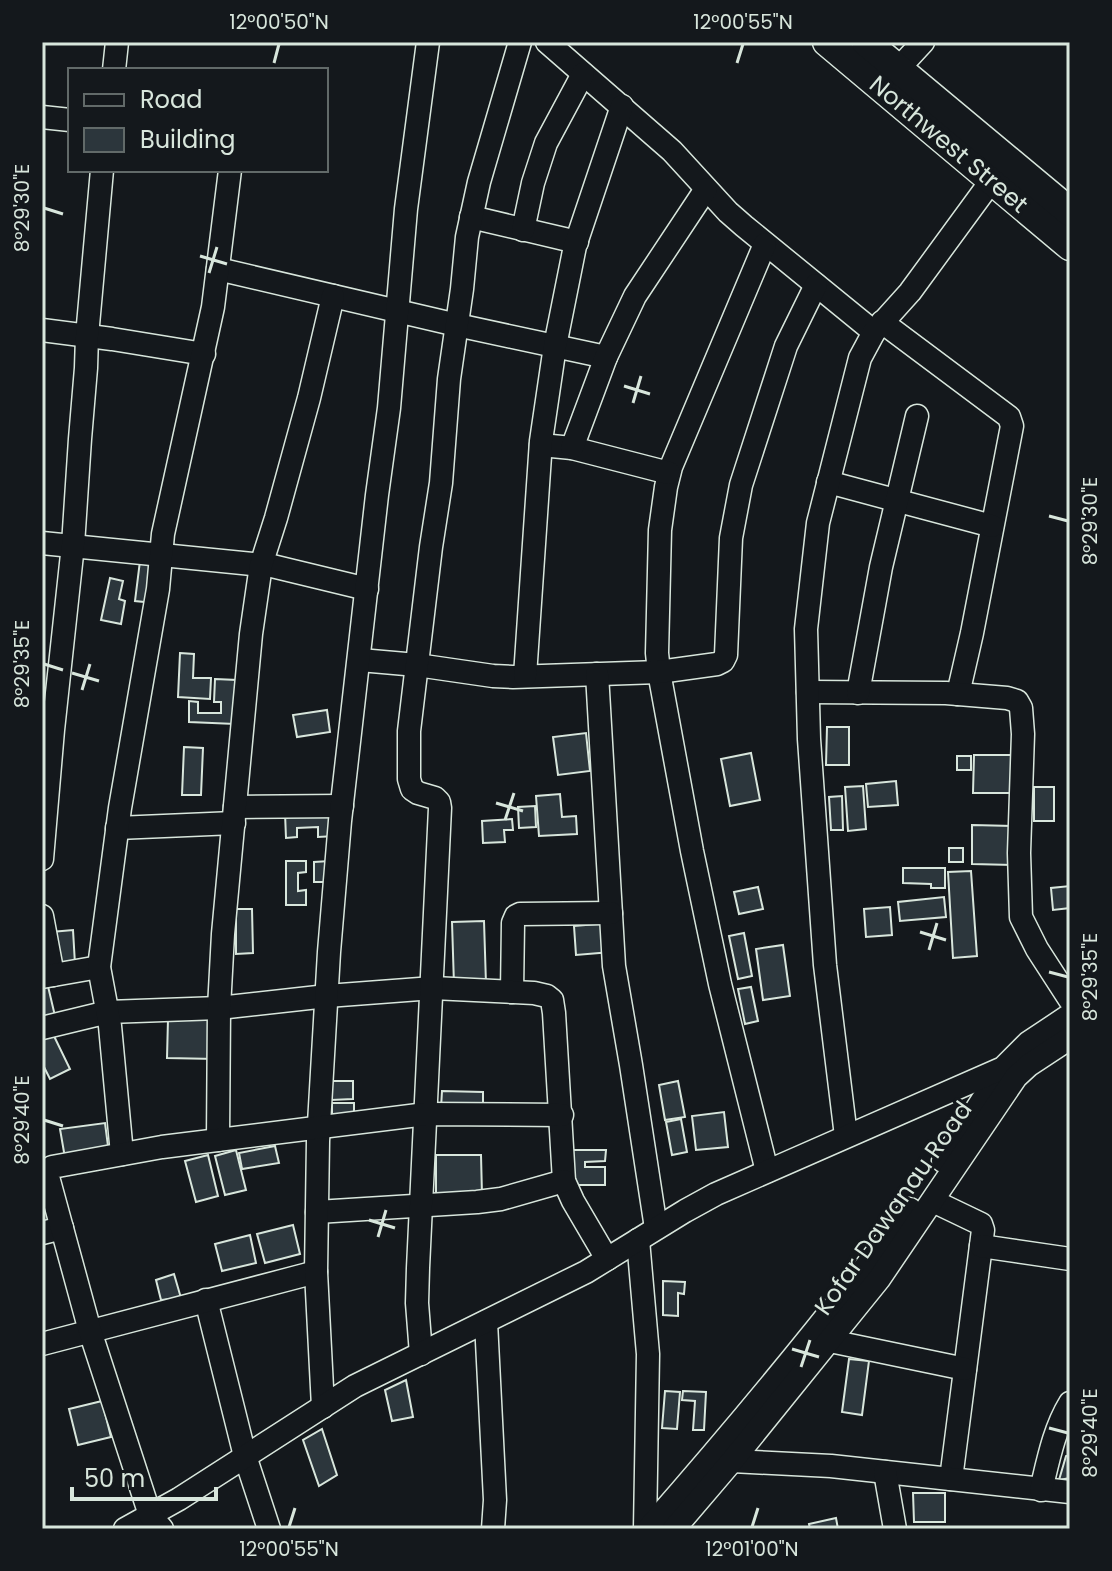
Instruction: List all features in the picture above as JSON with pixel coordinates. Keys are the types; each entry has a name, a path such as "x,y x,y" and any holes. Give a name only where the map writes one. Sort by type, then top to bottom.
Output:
{"main road":[{"name":"Northwest Street","path":"827,42 1070,246"},
{"name":"Northwest Street","path":"866,42 1070,212"}],"street":[{"path":"114,68 117,42"},
{"path":"323,1407 316,1272 319,1128 327,996 342,806 389,408 406,209 428,42"},
{"path":"421,1354 417,1303 440,808 435,798 412,789 409,779 409,731 441,483 449,379 467,237 479,182 520,42"},
{"path":"547,42 672,151 728,212 765,244 816,285 1009,417 1012,426 1010,437 958,694"},
{"path":"898,69 923,42"},
{"path":"523,230 546,143 583,74"},
{"path":"525,676 541,445 555,346 577,242 622,106"},
{"path":"42,117 68,120"},
{"path":"42,859 73,545 102,172"},
{"path":"122,1154 108,1012 99,967 117,828 158,589 163,534 213,307 230,172"},
{"path":"846,1136 825,965 808,692 806,629 818,523 857,367 878,327 910,292 992,180"},
{"path":"572,448 606,357 635,296 706,189"},
{"path":"471,217 577,242"},
{"path":"765,244 669,473 660,530 657,653 692,851 720,984 767,1171"},
{"path":"218,269 606,357"},
{"path":"360,660 493,676 659,672 723,661 726,655 731,538 741,485 786,346 816,285"},
{"path":"218,1140 223,934 251,634 261,565 309,398 333,296"},
{"path":"42,330 204,354"},
{"path":"858,693 895,500 917,416"},
{"path":"541,445 572,448 669,473"},
{"path":"828,482 992,526"},
{"path":"42,543 261,565 367,589"},
{"path":"597,674 614,966 631,1065 647,1234 646,1529"},
{"path":"808,692 958,694 1017,701 1021,708 1023,734 1019,853 1021,917 1037,949 1070,1000"},
{"path":"117,828 342,806"},
{"path":"512,992 513,923 516,916 611,913"},
{"path":"42,916 47,976 99,967"},
{"path":"42,1028 108,1012 219,1008 433,988 547,996 552,1000 554,1013 564,1181 607,1259"},
{"path":"125,1529 156,1522 179,1499 355,1386 586,1272 716,1194 1003,1068 1028,1043 1070,1015"},
{"name":"Kofar Dawanau Road","path":"674,1529 879,1279 1016,1077 1070,1038"},
{"name":"Kofar Dawanau Road","path":"646,1529 737,1428 839,1303 921,1195 1003,1068"},
{"path":"156,1522 52,1231 49,1170 122,1154 426,1114 562,1115"},
{"path":"317,1212 501,1199 564,1181"},
{"path":"933,1201 981,1224 983,1230 951,1479"},
{"path":"981,1246 1070,1259"},
{"path":"42,1344 316,1272"},
{"path":"206,1300 245,1456 269,1529"},
{"path":"486,1322 495,1500 493,1529"},
{"path":"830,1341 965,1369"},
{"path":"1041,1490 1055,1435 1070,1403"},
{"path":"732,1461 831,1466 1070,1492"},
{"path":"885,1472 895,1529"}],"building":[{"path":"140,561 160,564 154,603 135,601"},
{"path":"110,578 123,581 119,599 125,601 121,624 101,620"},
{"path":"180,653 194,654 193,678 211,678 210,699 178,697"},
{"path":"215,679 237,680 235,724 189,722 189,701 198,702 198,713 221,713 221,702 214,702"},
{"path":"327,710 330,732 297,737 293,715"},
{"path":"827,727 849,727 849,765 826,765"},
{"path":"586,733 590,771 558,775 553,737"},
{"path":"184,747 203,748 201,795 182,795"},
{"path":"751,753 760,800 730,806 721,759"},
{"path":"974,755 1016,755 1016,793 973,793"},
{"path":"957,756 971,756 971,770 957,770"},
{"path":"896,781 898,805 868,807 866,784"},
{"path":"863,786 866,829 848,831 845,787"},
{"path":"1034,787 1054,787 1054,821 1034,821"},
{"path":"560,794 562,817 576,816 577,834 539,836 536,796"},
{"path":"842,796 843,830 831,830 829,797"},
{"path":"535,806 536,827 519,828 518,807"},
{"path":"335,812 335,836 318,837 318,827 297,828 297,837 286,838 285,813"},
{"path":"512,819 513,830 504,830 505,842 483,843 482,821"},
{"path":"972,825 1013,826 1013,865 972,864"},
{"path":"949,848 963,848 963,862 949,862"},
{"path":"286,861 306,861 306,872 298,873 298,891 306,890 306,905 286,905"},
{"path":"330,861 331,882 314,882 314,862"},
{"path":"903,868 945,868 945,888 903,883"},
{"path":"971,871 977,956 953,958 948,872"},
{"path":"1070,886 1070,908 1053,910 1051,888"},
{"path":"758,887 763,909 739,914 734,892"},
{"path":"944,897 946,917 900,921 898,902"},
{"path":"890,907 892,935 866,937 864,909"},
{"path":"236,909 252,909 253,953 236,954"},
{"path":"484,921 486,984 454,985 452,922"},
{"path":"609,923 611,952 576,955 574,926"},
{"path":"73,930 75,964 53,965 51,932"},
{"path":"744,933 752,976 738,979 729,936"},
{"path":"783,945 790,996 763,1000 756,949"},
{"path":"47,982 55,1016 42,1019 42,983"},
{"path":"751,987 758,1021 745,1024 738,989"},
{"path":"168,1019 217,1020 216,1059 167,1058"},
{"path":"53,1034 70,1069 50,1079 42,1063 42,1040"},
{"path":"331,1081 353,1081 353,1099 331,1100"},
{"path":"678,1081 685,1117 665,1120 659,1085"},
{"path":"442,1091 483,1092 483,1109 441,1108"},
{"path":"332,1103 354,1103 354,1122 332,1122"},
{"path":"724,1112 728,1147 696,1150 692,1116"},
{"path":"681,1119 687,1152 672,1155 666,1122"},
{"path":"105,1123 108,1146 65,1158 60,1129"},
{"path":"275,1146 279,1163 242,1169 239,1153"},
{"path":"236,1150 246,1190 225,1195 215,1156"},
{"path":"572,1150 606,1150 605,1161 585,1162 585,1167 605,1167 605,1185 571,1185"},
{"path":"208,1155 218,1196 196,1202 185,1161"},
{"path":"436,1155 481,1155 482,1195 436,1195"},
{"path":"293,1225 300,1254 265,1263 257,1234"},
{"path":"250,1235 256,1263 222,1271 215,1244"},
{"path":"174,1274 181,1298 161,1300 156,1280"},
{"path":"663,1281 685,1282 684,1294 678,1293 678,1316 663,1315"},
{"path":"849,1359 869,1361 862,1415 842,1412"},
{"path":"406,1380 413,1417 392,1421 385,1390"},
{"path":"665,1391 680,1392 677,1429 662,1428"},
{"path":"683,1391 706,1392 704,1430 693,1430 695,1401 682,1400"},
{"path":"102,1401 111,1437 78,1445 69,1409"},
{"path":"322,1429 337,1475 319,1486 303,1440"},
{"path":"1070,1455 1070,1478 1059,1480 1066,1456"},
{"path":"913,1493 945,1493 945,1522 914,1522"},
{"path":"836,1518 838,1529 810,1529 809,1524"}]}
